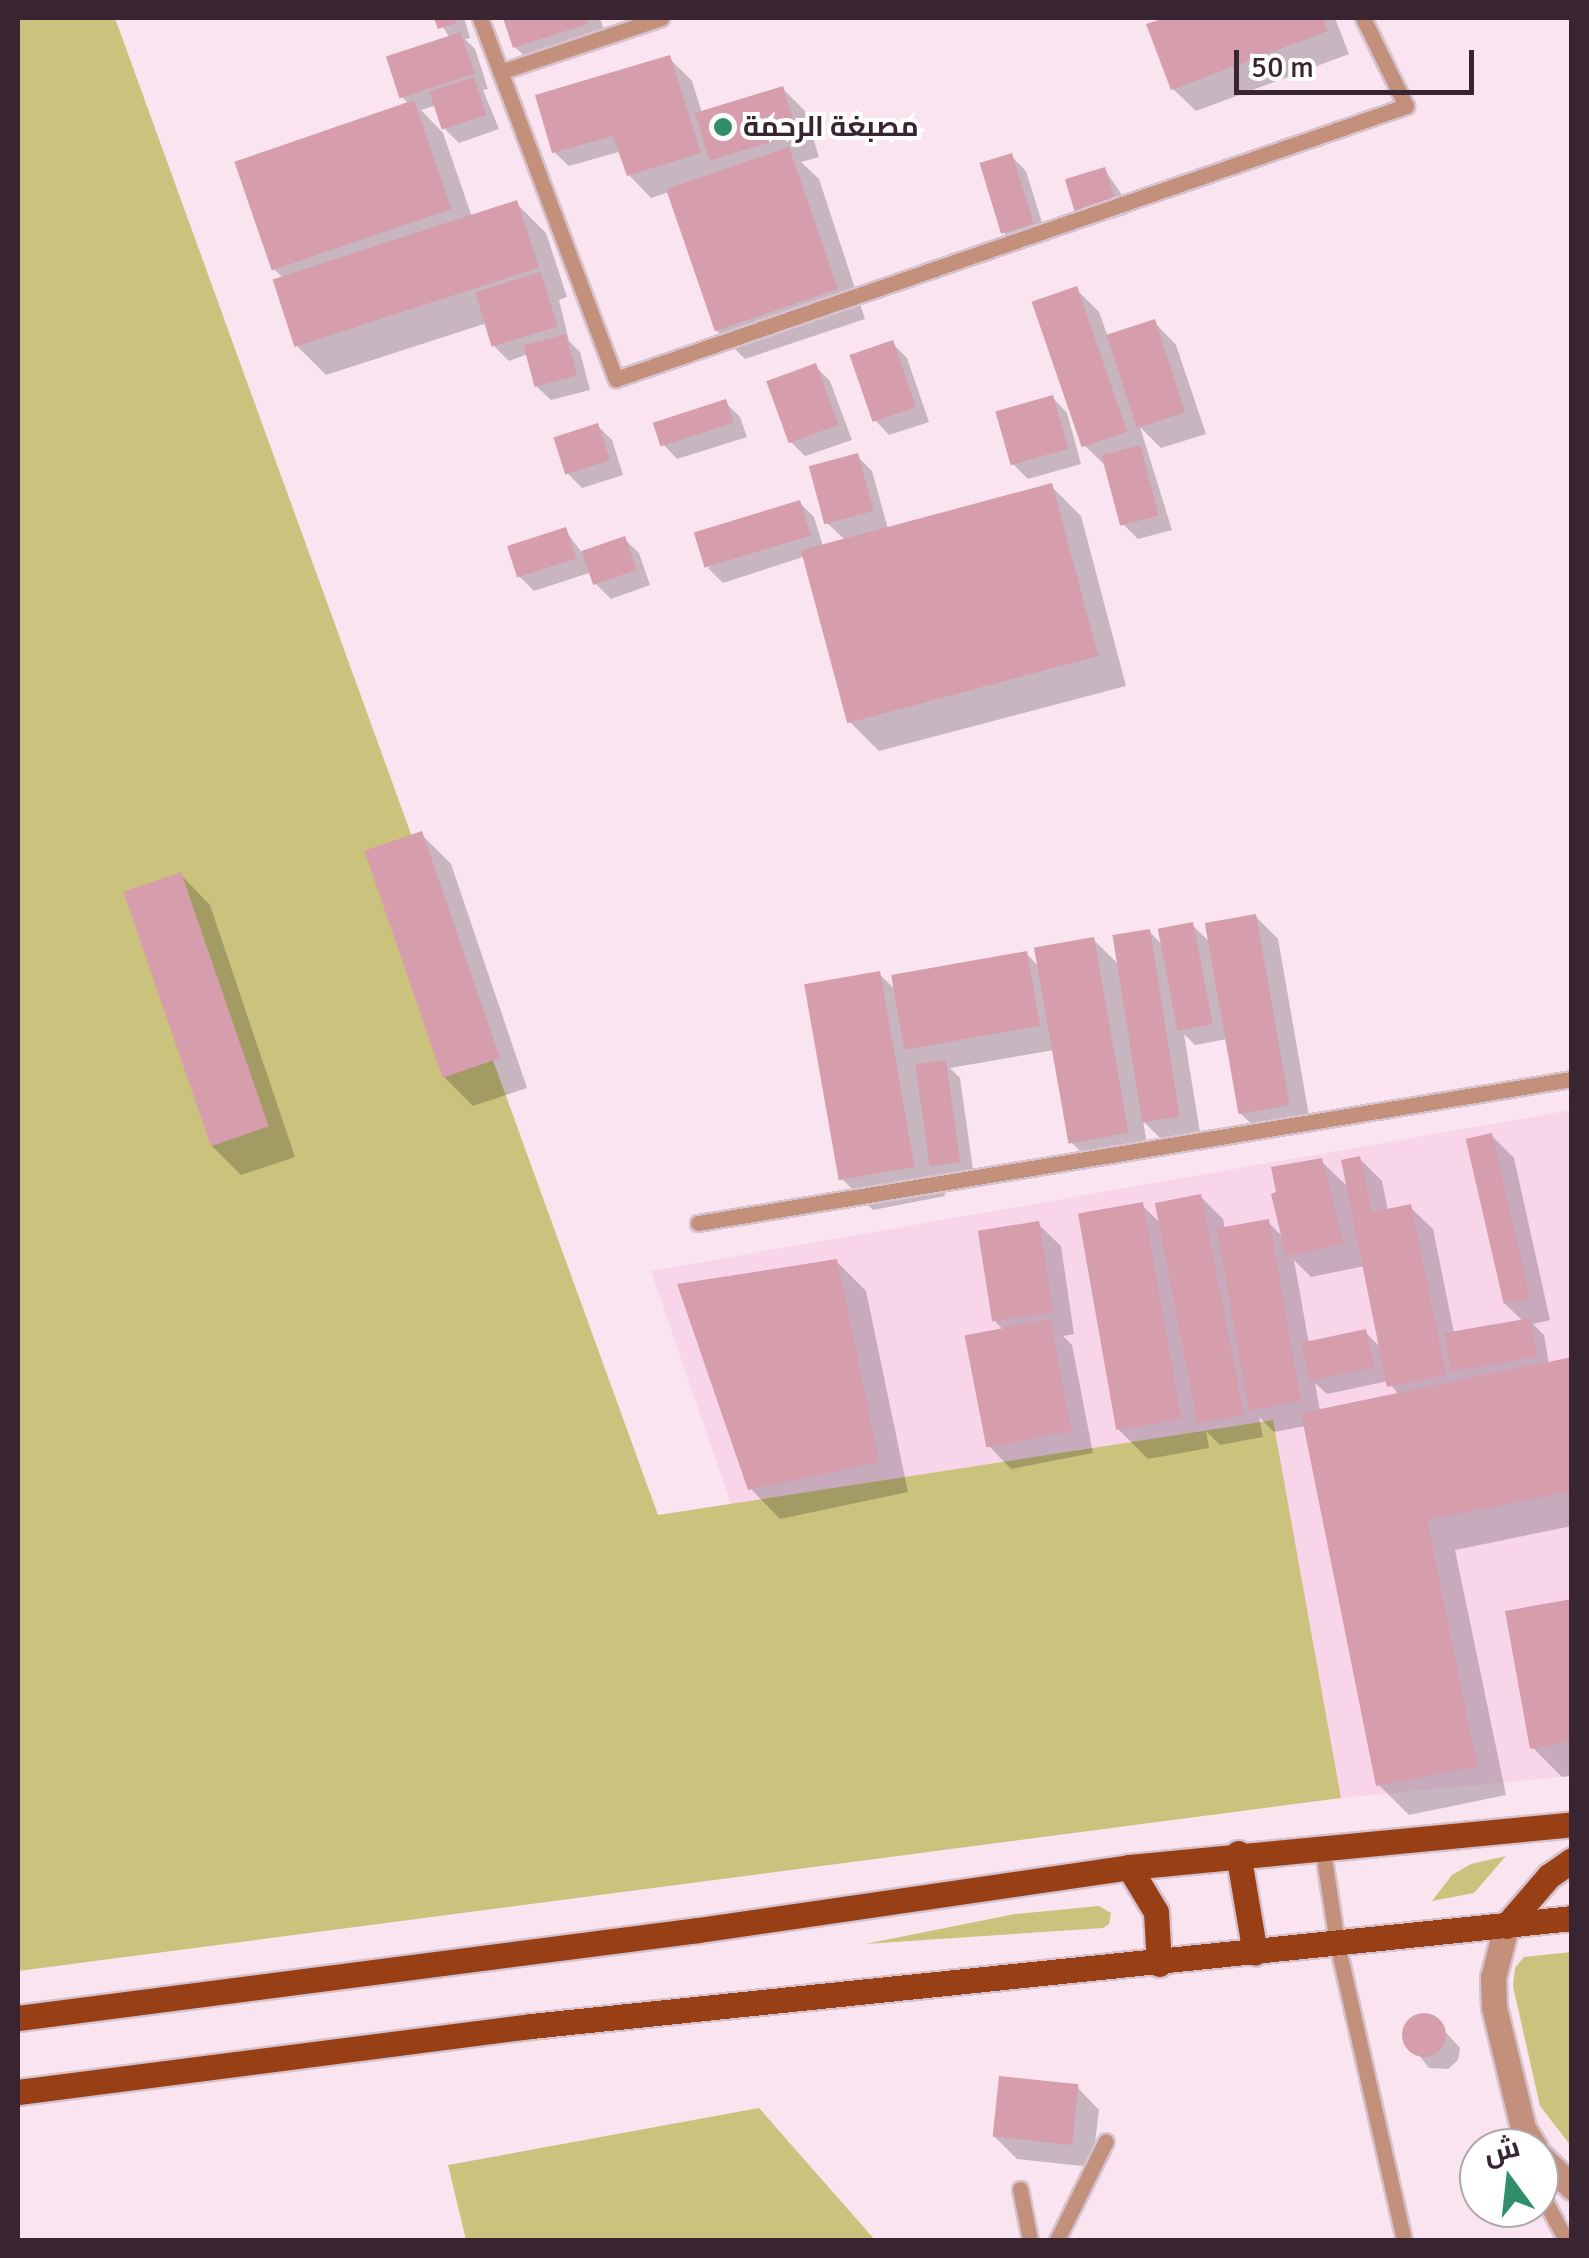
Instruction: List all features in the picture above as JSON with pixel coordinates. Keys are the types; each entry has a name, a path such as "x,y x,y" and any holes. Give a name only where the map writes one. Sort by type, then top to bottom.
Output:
{"main road":[{"path":"18,2018 698,1930 1128,1866 1572,1824"},
{"path":"1238,1853 1255,1952"},
{"path":"1506,1926 1549,1876 1572,1860"},
{"path":"1128,1866 1156,1912 1159,1964"},
{"path":"18,2092 550,2024 1159,1964 1572,1918"}],"street":[{"path":"1506,1926 1493,1978 1494,2006 1525,2128"}],"lane":[{"path":"480,18 616,379 1406,106 1363,18"},
{"path":"500,72 661,18"},
{"path":"698,1223 1572,1079"},
{"path":"1322,1846 1337,1942 1404,2240"},
{"path":"1058,2240 1106,2141"},
{"path":"1020,2188 1030,2240"}],"shaded area":[{"path":"18,18 115,18 658,1515 1273,1420 1341,1798 18,1971"},
{"path":"1571,1110 1571,1776 1341,1798 1272,1420 731,1504 651,1271"},
{"path":"1506,1856 1474,1893 1432,1901 1452,1875 1471,1864"},
{"path":"1099,1906 1111,1913 1109,1924 1103,1928 865,1944 1015,1914"},
{"path":"1572,1952 1571,2146 1540,2106 1513,1986 1515,1968 1524,1957"},
{"path":"759,2108 875,2240 466,2240 448,2165"}],"building":[{"path":"434,18 456,18 457,23 438,29"},
{"path":"503,18 586,18 588,24 513,48"},
{"path":"1165,18 1323,18 1328,31 1171,90 1146,24"},
{"path":"461,32 475,74 399,98 386,56"},
{"path":"670,55 701,153 627,176 613,136 552,153 535,95"},
{"path":"474,77 486,115 442,130 429,92"},
{"path":"783,86 798,134 710,161 695,113"},
{"path":"414,100 451,209 272,271 234,162"},
{"path":"789,147 838,289 715,331 666,189"},
{"path":"1012,153 1034,224 1001,234 979,163"},
{"path":"1105,167 1115,200 1075,212 1065,179"},
{"path":"517,200 539,268 295,347 273,279"},
{"path":"541,272 558,327 492,347 475,292"},
{"path":"1077,286 1127,432 1082,447 1032,302"},
{"path":"1155,319 1185,412 1137,428 1106,335"},
{"path":"566,334 577,376 535,387 523,345"},
{"path":"893,340 916,407 873,422 850,355"},
{"path":"816,363 839,425 789,443 766,381"},
{"path":"1053,395 1068,449 1011,465 995,412"},
{"path":"726,399 734,423 660,447 653,423"},
{"path":"598,423 610,460 565,475 553,438"},
{"path":"1140,445 1159,516 1120,526 1101,455"},
{"path":"858,453 874,511 824,524 809,466"},
{"path":"1052,483 1098,656 847,723 801,550"},
{"path":"800,500 811,535 705,568 694,532"},
{"path":"566,527 576,558 517,578 507,546"},
{"path":"625,536 637,570 593,585 582,551"},
{"path":"422,831 500,1058 442,1078 364,851"},
{"path":"181,872 269,1126 211,1146 123,892"},
{"path":"1256,914 1290,1105 1238,1114 1205,923"},
{"path":"1193,922 1213,1024 1178,1031 1158,929"},
{"path":"1150,929 1180,1117 1142,1123 1112,935"},
{"path":"1094,937 1129,1133 1068,1144 1034,948"},
{"path":"1027,951 1040,1026 904,1050 891,975"},
{"path":"880,971 915,1167 839,1180 804,984"},
{"path":"946,1060 960,1162 930,1166 915,1064"},
{"path":"1492,1133 1530,1298 1504,1304 1466,1139"},
{"path":"1360,1156 1372,1212 1411,1204 1446,1375 1387,1387 1341,1160"},
{"path":"1322,1158 1343,1244 1286,1256 1271,1194 1276,1192 1271,1167"},
{"path":"1201,1194 1244,1415 1198,1424 1155,1203"},
{"path":"1143,1202 1181,1419 1116,1430 1078,1213"},
{"path":"1269,1219 1301,1401 1249,1410 1217,1228"},
{"path":"1039,1221 1053,1312 992,1322 978,1231"},
{"path":"837,1259 879,1462 748,1490 677,1284"},
{"path":"1530,1318 1537,1356 1451,1372 1444,1333"},
{"path":"1050,1319 1072,1431 986,1448 965,1336"},
{"path":"1366,1329 1374,1367 1310,1381 1301,1343"},
{"path":"1572,1357 1572,1491 1427,1520 1477,1766 1376,1786 1301,1413"},
{"path":"1572,1599 1572,1741 1530,1749 1505,1611"},
{"path":"1424,2013 1440,2019 1446,2035 1440,2051 1424,2057 1408,2051 1402,2035 1408,2019"},
{"path":"999,2076 1079,2084 1072,2145 993,2137"}],"place":[{"name":"مصبغة الرحمة","path":"723,127"}]}
